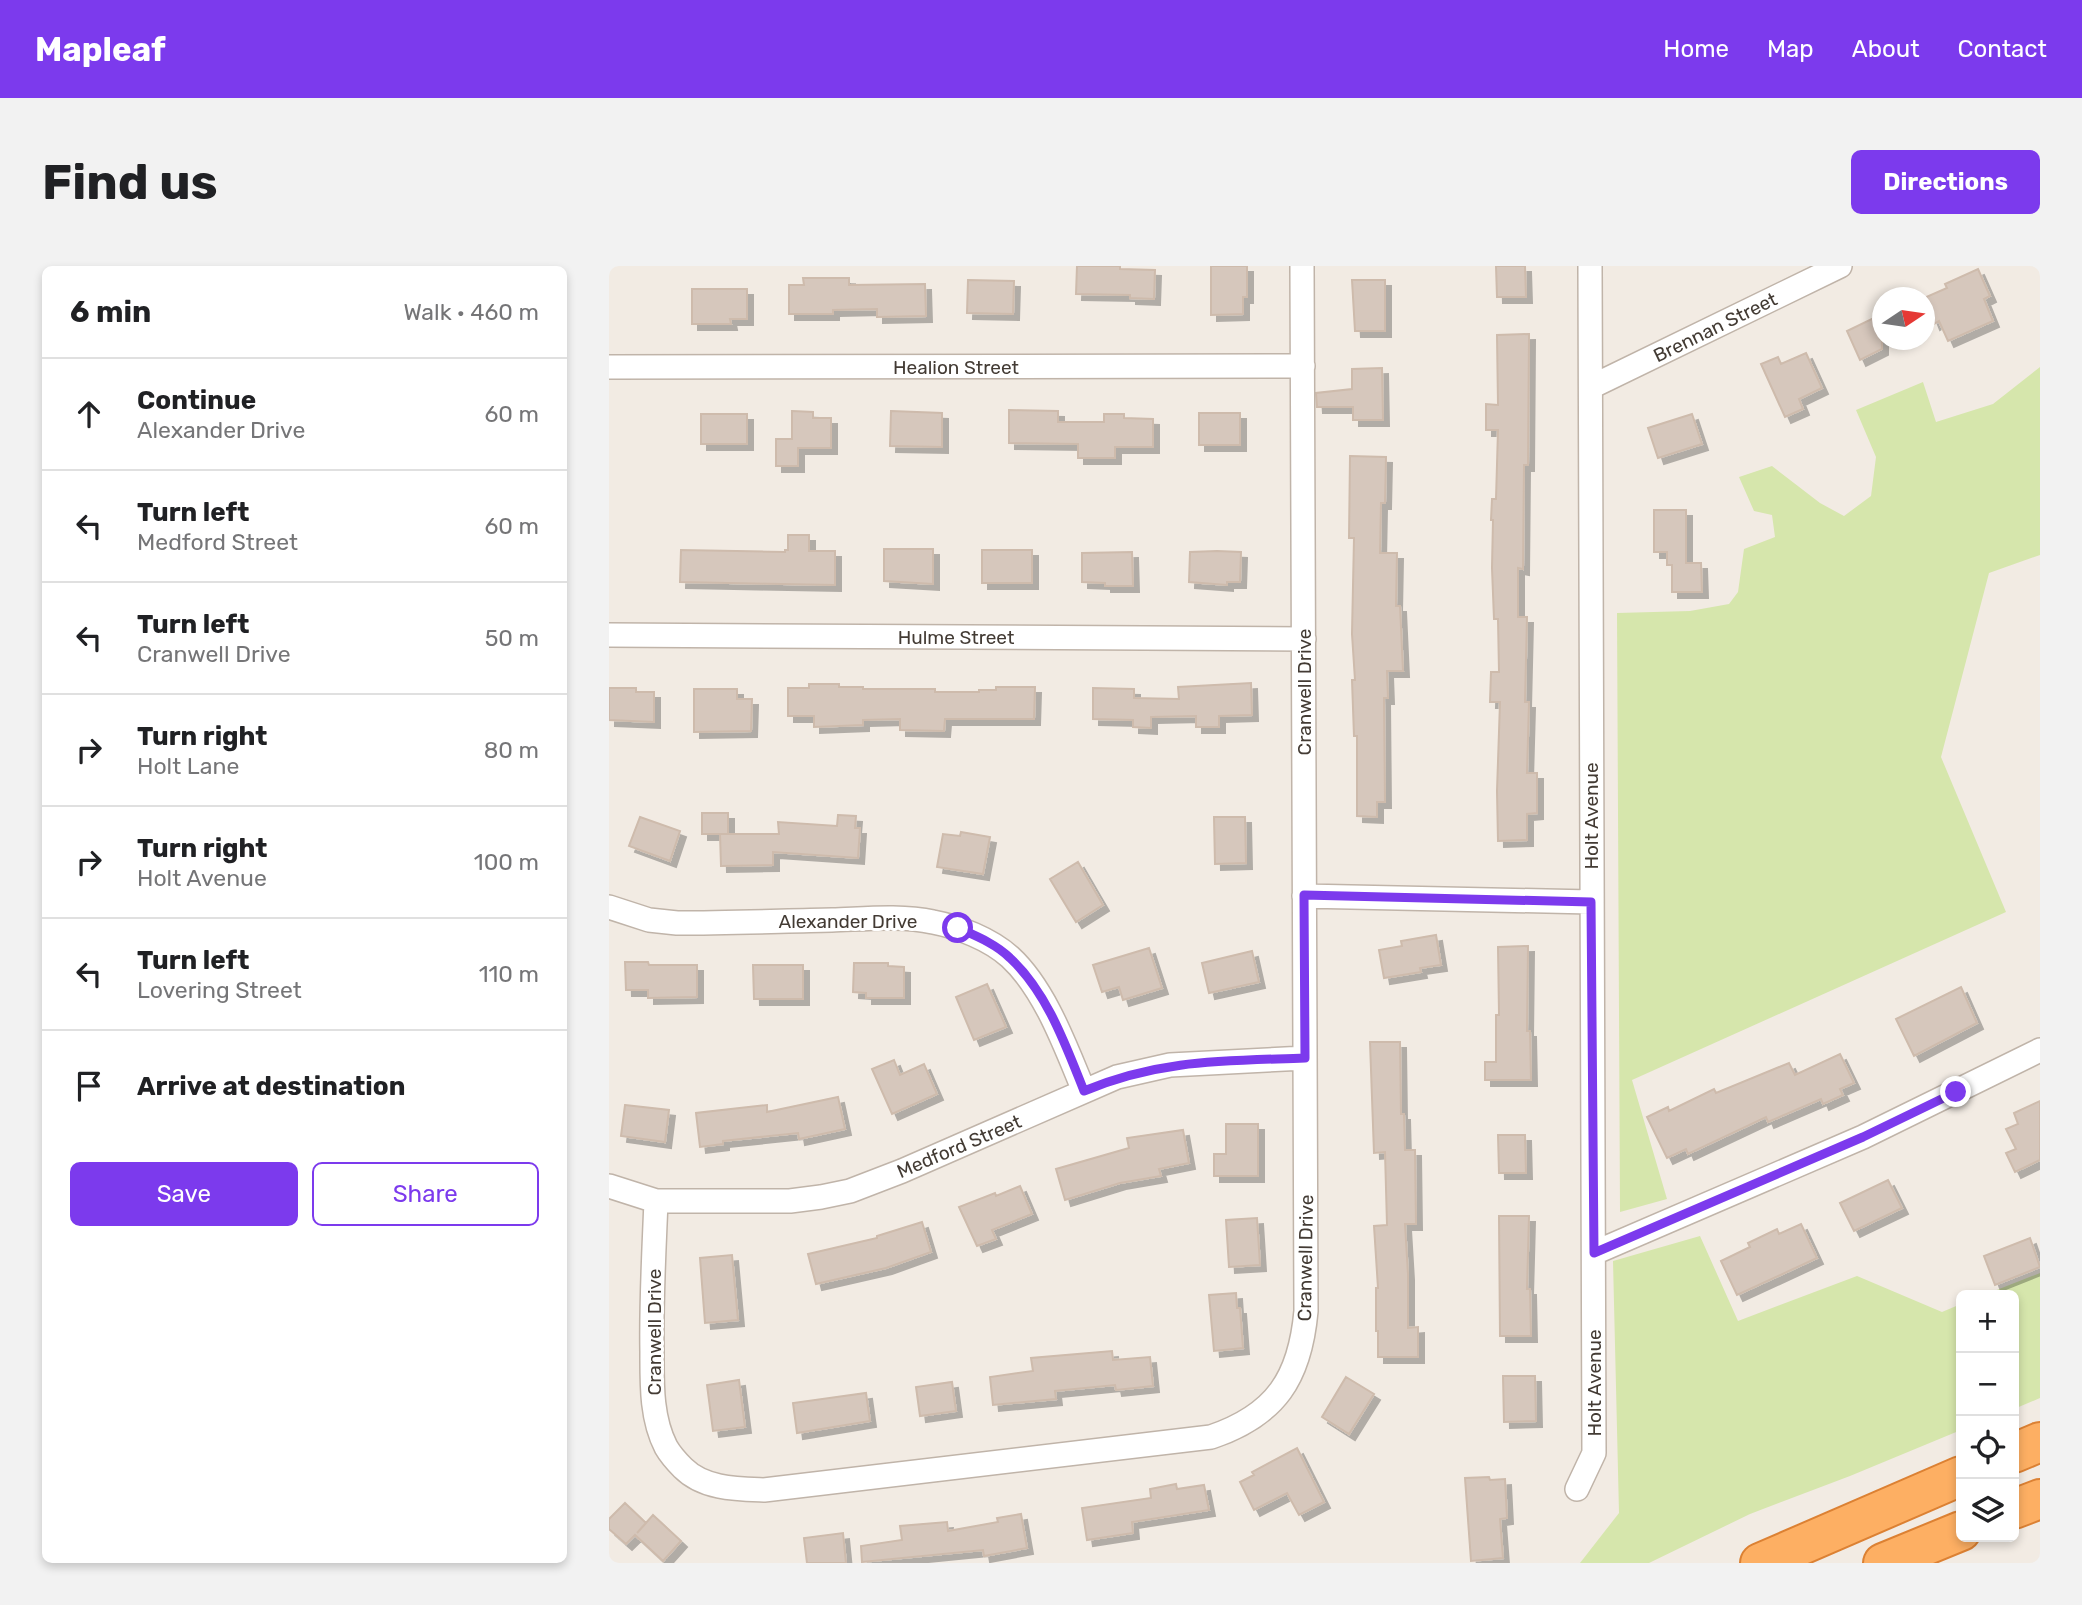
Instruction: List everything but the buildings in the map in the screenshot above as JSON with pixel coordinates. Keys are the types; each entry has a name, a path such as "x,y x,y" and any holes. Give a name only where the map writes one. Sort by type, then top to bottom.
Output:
{"highway":[{"path":"2019,1451 2040,1442"},
{"path":"1760,1563 1956,1478"},
{"path":"2019,1507 2040,1499"},
{"path":"1883,1563 1956,1533"}],"street":[{"name":"Cranwell Drive","path":"656,1201 651,1307 652,1392 657,1420 666,1447 684,1470 709,1484 764,1490 1211,1437 1238,1428 1262,1411 1282,1390 1296,1366 1304,1339 1306,1311 1302,266"},
{"name":"Holt Avenue","path":"1577,1489 1594,1453 1590,266"},
{"name":"Brennan Street","path":"1591,387 1840,266"},
{"name":"Healion Street","path":"609,368 1303,366"},
{"name":"Hulme Street","path":"609,635 1304,639"},
{"path":"1304,895 1591,902"},
{"name":"Alexander Drive","path":"609,907 649,920 677,923 875,918 931,921 958,928 985,940 1009,956 1028,977 1069,1055 1084,1091"},
{"path":"1594,1253 1863,1137 2040,1050"},
{"name":"Medford Street","path":"609,1186 656,1201 790,1201 850,1191 1117,1077 1170,1065 1305,1058"}],"green space":[{"path":"2040,367 2040,555 1989,573 1941,757 2006,912 1632,1080 1667,1199 1620,1212 1617,613 1690,611 1729,604 1738,592 1744,549 1775,537 1772,515 1754,511 1739,477 1772,466 1820,503 1844,516 1871,496 1876,457 1856,410 1923,382 1936,422 1993,404"},
{"path":"1700,1236 1738,1321 1857,1276 1942,1312 1956,1306 1956,1432 1750,1514 1649,1563 1580,1563 1619,1513 1613,1261"},
{"path":"2040,1273 2040,1398 2019,1407 2019,1290 1997,1290"}],"route":[{"path":"958,928 985,940 1009,956 1028,977 1069,1055 1084,1091 1117,1077 1170,1065 1305,1058 1304,895 1591,902 1594,1253 1863,1137 1956,1092"}]}
